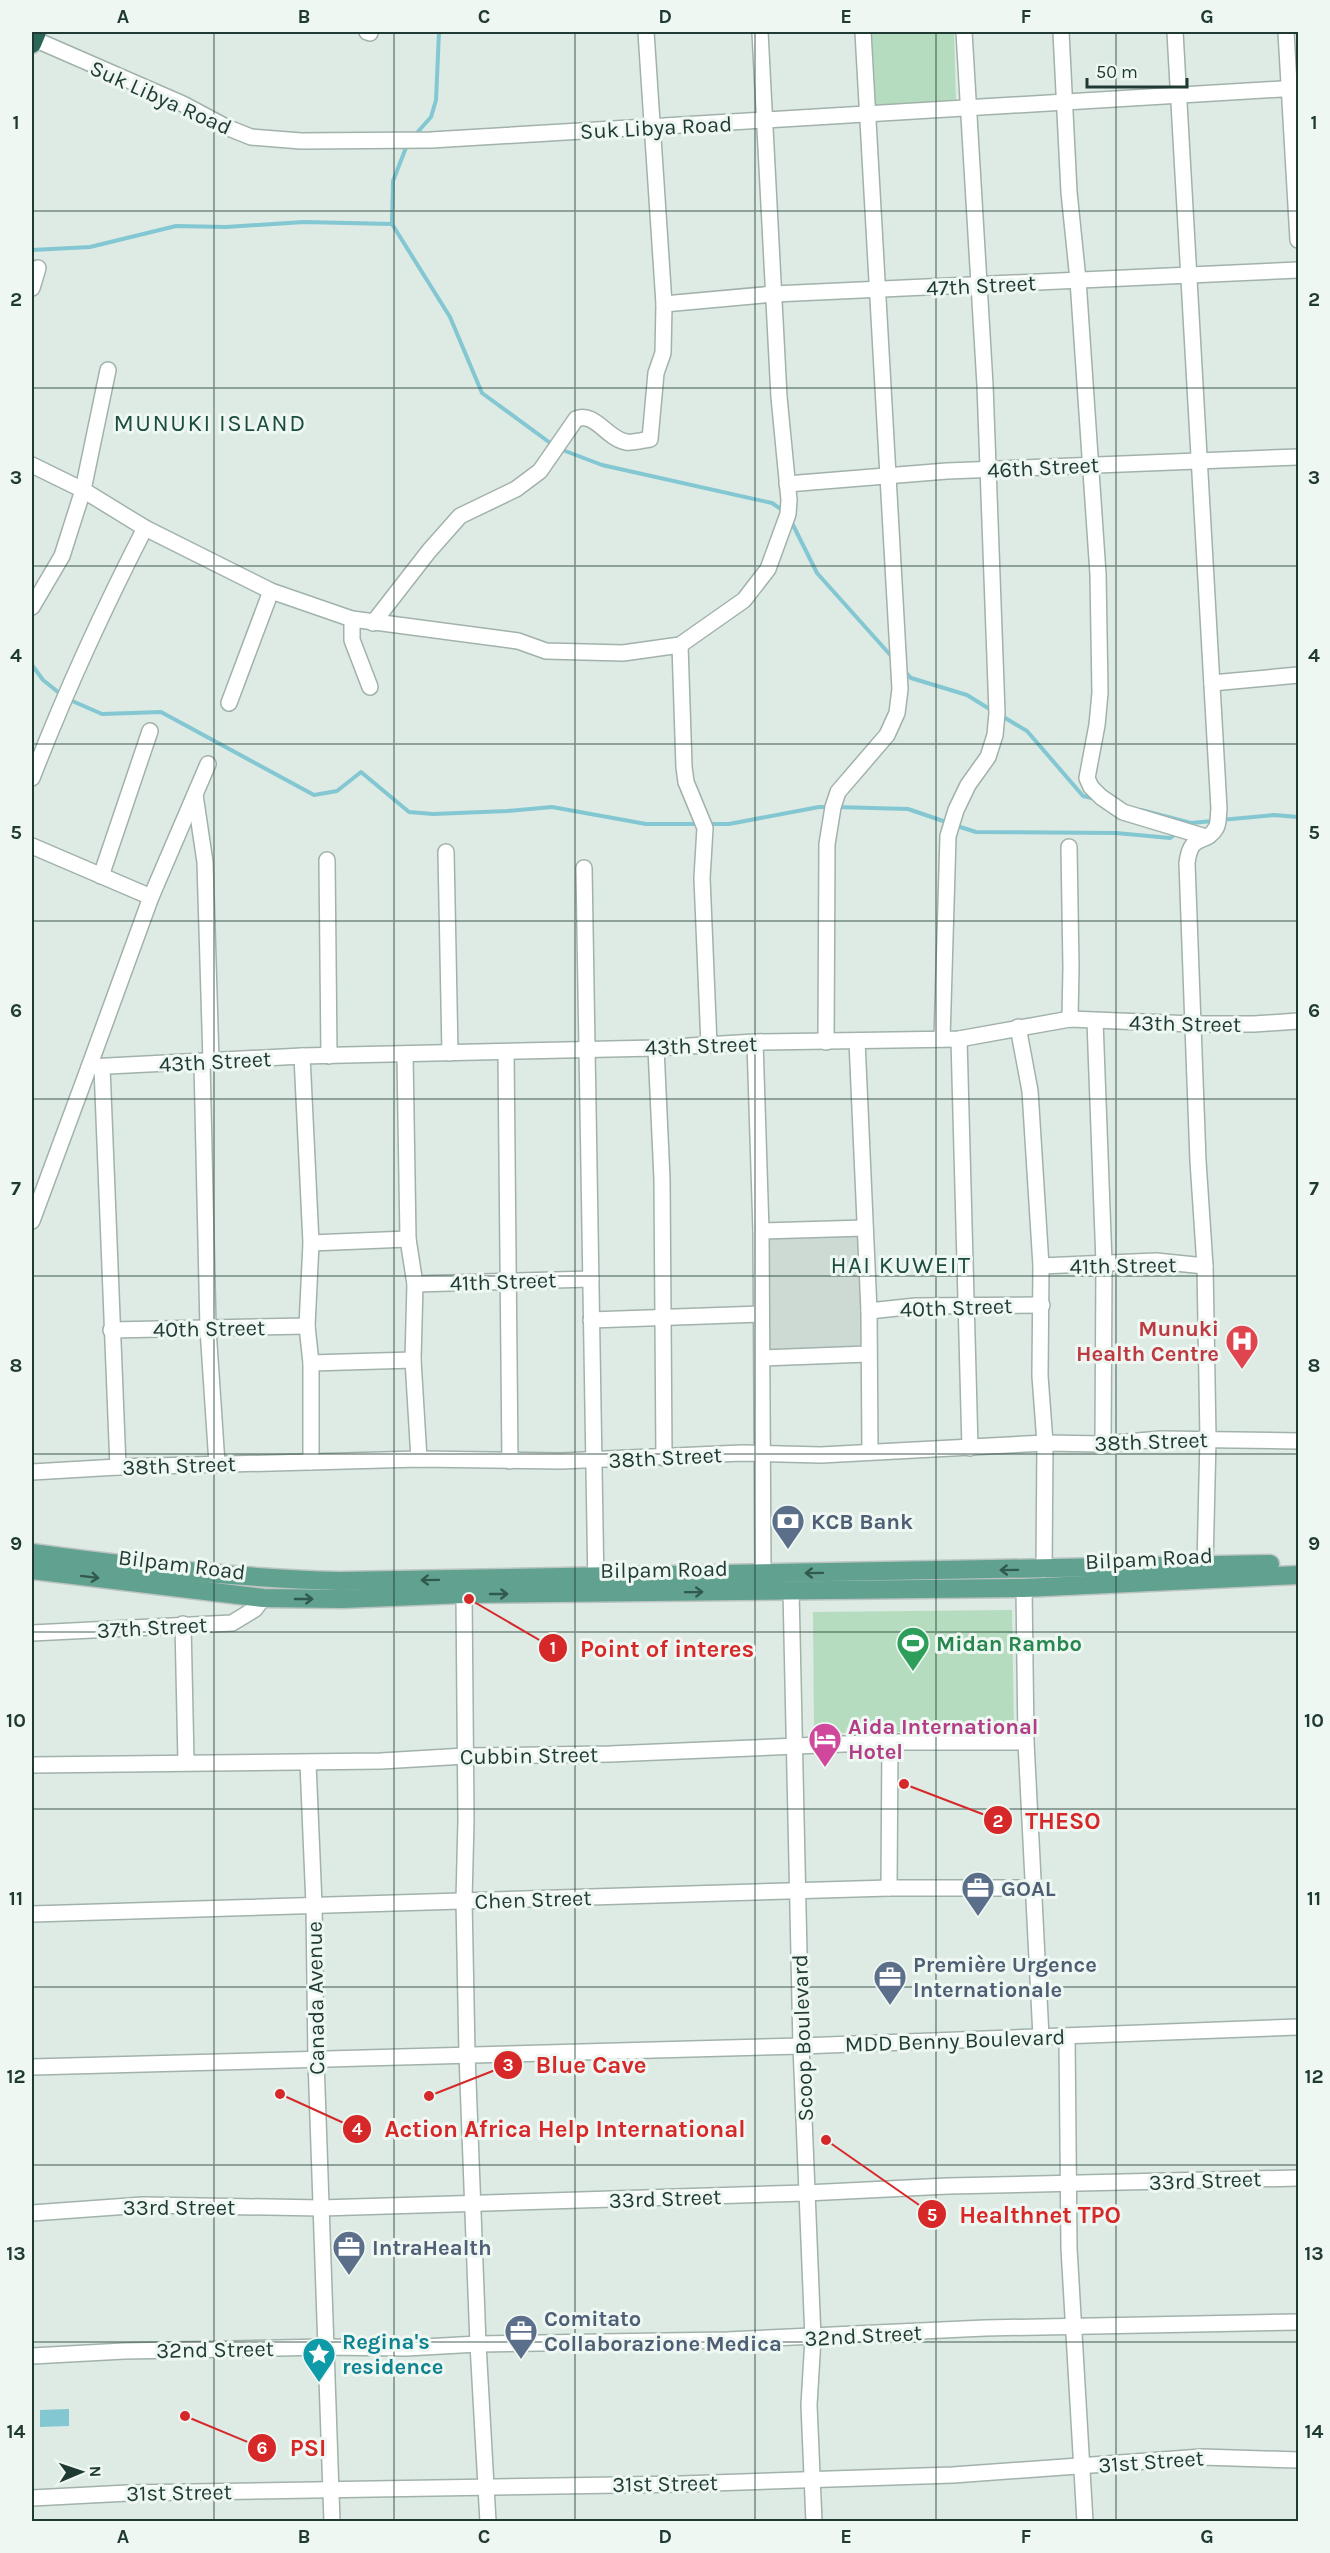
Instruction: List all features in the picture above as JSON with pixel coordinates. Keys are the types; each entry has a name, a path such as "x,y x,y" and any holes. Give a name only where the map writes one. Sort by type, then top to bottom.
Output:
{"main road":[{"name":"Bilpam Road","path":"32,1553 137,1567 261,1579 791,1590 1024,1588 1299,1575"},
{"name":"Bilpam Road","path":"32,1570 263,1598 342,1599 596,1586 763,1573 1044,1570 1299,1563"}],"street":[{"path":"373,623 429,551 460,516 516,489 540,471 576,419 582,416 590,417 612,436 627,442 650,439 656,373 663,353 664,304 646,32"},
{"path":"32,465 83,490 145,528 271,591 352,619 518,641 546,651 623,653 680,645 744,600 768,569 788,514 788,484 779,397 760,32"},
{"path":"826,1042 827,844 832,807 838,792 887,735 897,713 900,689 899,639 887,475 863,32"},
{"path":"942,1039 948,837 956,810 968,785 988,757 995,735 997,713 989,469 964,32"},
{"path":"1061,32 1069,192 1078,280 1099,585 1100,693 1097,725 1087,778 1091,787 1101,797 1123,812 1211,832"},
{"path":"1175,32 1219,809 1211,832 1193,843 1188,851 1187,863 1198,1161 1205,1266 1208,1438 1205,1566"},
{"path":"1286,32 1294,89 1299,240"},
{"name":"Suk Libya Road","path":"34,38 183,104 226,127 251,136 301,141 408,140 1294,89"},
{"path":"32,288 38,268"},
{"name":"47th Street","path":"664,304 774,294 1299,270"},
{"path":"32,607 62,556 83,490 108,370"},
{"name":"46th Street","path":"788,484 989,469 1299,456"},
{"path":"32,778 63,697 145,528"},
{"path":"229,703 271,591"},
{"path":"352,619 352,640 370,687"},
{"path":"680,645 686,782 704,824 702,878 709,1045"},
{"path":"1212,683 1299,675"},
{"path":"101,876 150,731"},
{"path":"32,1221 95,1067 151,897 208,764"},
{"path":"195,795 205,862 208,1329 217,1464"},
{"path":"32,846 151,897"},
{"path":"1069,847 1070,1019"},
{"path":"446,852 450,1053"},
{"path":"327,860 329,1056"},
{"path":"584,868 596,1586"},
{"name":"43th Street","path":"95,1067 302,1056 656,1048 755,1042 959,1039 1070,1019 1254,1024 1299,1021"},
{"path":"1095,1021 1104,1263 1103,1444"},
{"path":"1018,1027 1030,1091 1041,1266 1040,1376 1045,1443 1044,1570"},
{"path":"959,1039 969,1448"},
{"path":"857,1041 869,1311 870,1452"},
{"path":"755,1042 761,1231 763,1573"},
{"path":"656,1048 662,1179 664,1458"},
{"path":"506,1052 510,1461"},
{"path":"405,1055 408,1239 415,1284 413,1360 419,1459"},
{"path":"302,1056 311,1243 307,1326 311,1363 311,1462"},
{"path":"95,1067 118,1467"},
{"path":"761,1231 865,1228"},
{"path":"311,1243 408,1239"},
{"name":"41th Street","path":"1041,1266 1156,1261 1205,1266"},
{"name":"41th Street","path":"415,1284 591,1279"},
{"name":"40th Street","path":"869,1311 916,1306 1042,1305"},
{"path":"591,1320 761,1314"},
{"name":"40th Street","path":"111,1330 307,1326"},
{"path":"762,1358 868,1354"},
{"path":"311,1363 413,1360"},
{"name":"38th Street","path":"32,1472 118,1467 419,1459 510,1461 664,1458 742,1453 821,1455 1045,1443 1103,1444 1161,1439 1299,1441"},
{"path":"1024,1588 1026,1742 1041,2037"},
{"name":"Scoop Boulevard","path":"791,1590 801,2046 813,2338 809,2404 814,2522"},
{"path":"464,1594 464,1900 467,2054 478,2344 488,2522"},
{"name":"37th Street","path":"32,1633 232,1623 255,1609 263,1598"},
{"path":"183,1624 186,1762"},
{"path":"889,1888 890,1742"},
{"name":"Cubbin Street","path":"32,1764 308,1762 465,1756 609,1754 890,1742 1026,1742"},
{"name":"Canada Avenue","path":"308,1762 332,2522"},
{"name":"Chen Street","path":"32,1914 889,1888 1035,1888"},
{"name":"MDD Benny Boulevard","path":"32,2067 801,2046 1299,2027"},
{"path":"1067,2036 1072,2325 1085,2522"},
{"name":"33rd Street","path":"32,2213 143,2205 321,2208 806,2193 948,2186 1299,2178"},
{"name":"32nd Street","path":"32,2356 124,2351 326,2347 406,2348 478,2344 813,2338 1072,2325 1299,2322"},
{"name":"31st Street","path":"32,2498 128,2493 331,2491 953,2475 1202,2457 1299,2460"}],"shaded area":[{"path":"860,1235 863,1349 765,1355 765,1237"}],"green space":[{"path":"869,32 954,32 956,103 871,106"},
{"name":"Midan Rambo","path":"1012,1610 1014,1731 814,1733 813,1612"}],"water":[{"path":"69,2409 69,2426 40,2427 40,2410"}],"waterway":[{"path":"415,135 431,117 436,100 439,32"},
{"path":"407,145 393,181 392,224 450,317 482,393 553,445"},
{"path":"32,250 90,247 176,226 226,227 304,222 392,224"},
{"path":"560,449 602,465 772,503 785,512"},
{"path":"791,521 817,573 893,658"},
{"path":"32,665 43,680 63,696"},
{"path":"904,671 911,678 967,695 991,710"},
{"path":"70,700 102,714 161,712 314,795 337,791 361,772 409,812 433,814 552,807 646,824 698,824"},
{"path":"1000,715 1027,731 1083,796 1096,799"},
{"path":"709,824 729,824 829,807"},
{"path":"836,807 908,809 949,823"},
{"path":"1141,810 1191,823 1213,821"},
{"path":"1221,820 1274,815 1298,817"},
{"path":"957,826 976,832 1116,833 1170,838 1177,833"}],"place":[{"name":"Munuki Health Centre","path":"1242,1370"},
{"name":"KCB Bank","path":"788,1550"},
{"name":"Point of interes","path":"469,1599"},
{"name":"Midan Rambo","path":"913,1672"},
{"name":"Aida International Hotel","path":"825,1768"},
{"name":"THESO","path":"904,1784"},
{"name":"GOAL","path":"978,1917"},
{"name":"Première Urgence Internationale","path":"890,2006"},
{"name":"Action Africa Help International","path":"280,2094"},
{"name":"Blue Cave","path":"429,2096"},
{"name":"Healthnet TPO","path":"826,2140"},
{"name":"IntraHealth","path":"349,2276"},
{"name":"Comitato Collaborazione Medica","path":"521,2360"},
{"name":"Regina's residence","path":"319,2383"},
{"name":"PSI","path":"185,2416"}],"district":[{"name":"MUNUKI ISLAND","path":"210,423"},
{"name":"HAI KUWEIT","path":"901,1265"}]}
